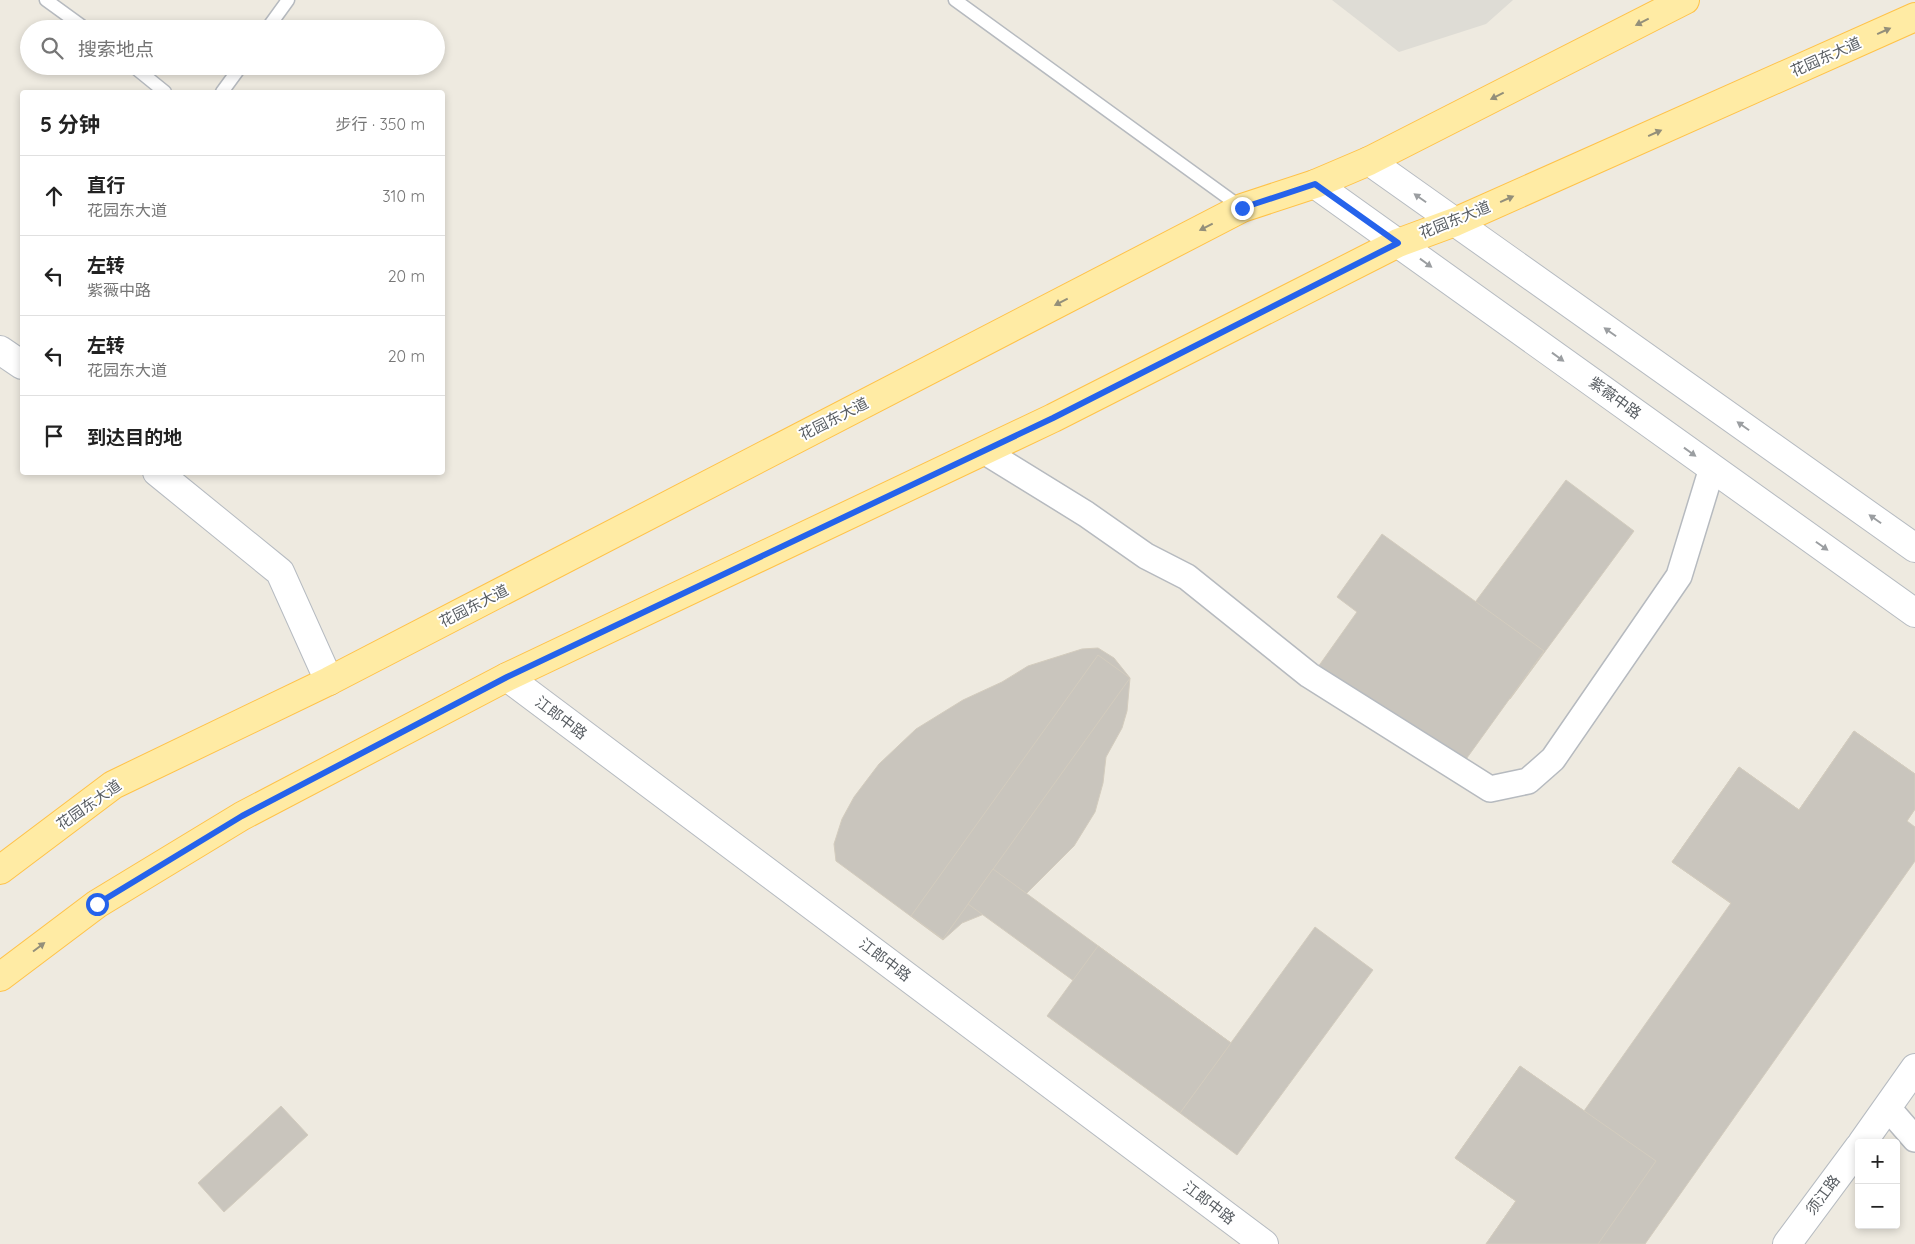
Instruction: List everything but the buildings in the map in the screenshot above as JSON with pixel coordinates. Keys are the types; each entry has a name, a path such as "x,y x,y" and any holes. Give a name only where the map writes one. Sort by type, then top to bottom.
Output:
{"main road":[{"name":"花园东大道","path":"0,870 113,785 329,680 1242,208 1315,184 1369,161 1685,0"},
{"name":"花园东大道","path":"0,977 97,904 242,816 507,677 1053,418 1398,243 1455,222 1915,17"}],"street":[{"path":"1369,161 1915,548"},
{"name":"紫薇中路","path":"1315,184 1915,613"},
{"path":"0,350 20,364"},
{"path":"984,451 1086,514 1146,556 1187,577 1309,674 1490,790 1528,781 1553,759 1679,576 1712,468"},
{"path":"161,475 280,572 329,680"},
{"name":"江郎中路","path":"507,677 1264,1244"},
{"path":"1865,1139 1915,1068"},
{"path":"1888,1108 1915,1138"},
{"name":"须江路","path":"1787,1244 1855,1152"}],"lane":[{"path":"46,0 74,20"},
{"path":"274,20 288,0"},
{"path":"955,0 1242,208"},
{"path":"145,75 163,90"},
{"path":"223,90 234,75"}],"shaded area":[{"path":"1332,0 1513,0 1486,24 1399,52"}],"route":[{"path":"97,904 242,816 507,677 1053,418 1398,243 1315,184 1242,208"}]}
